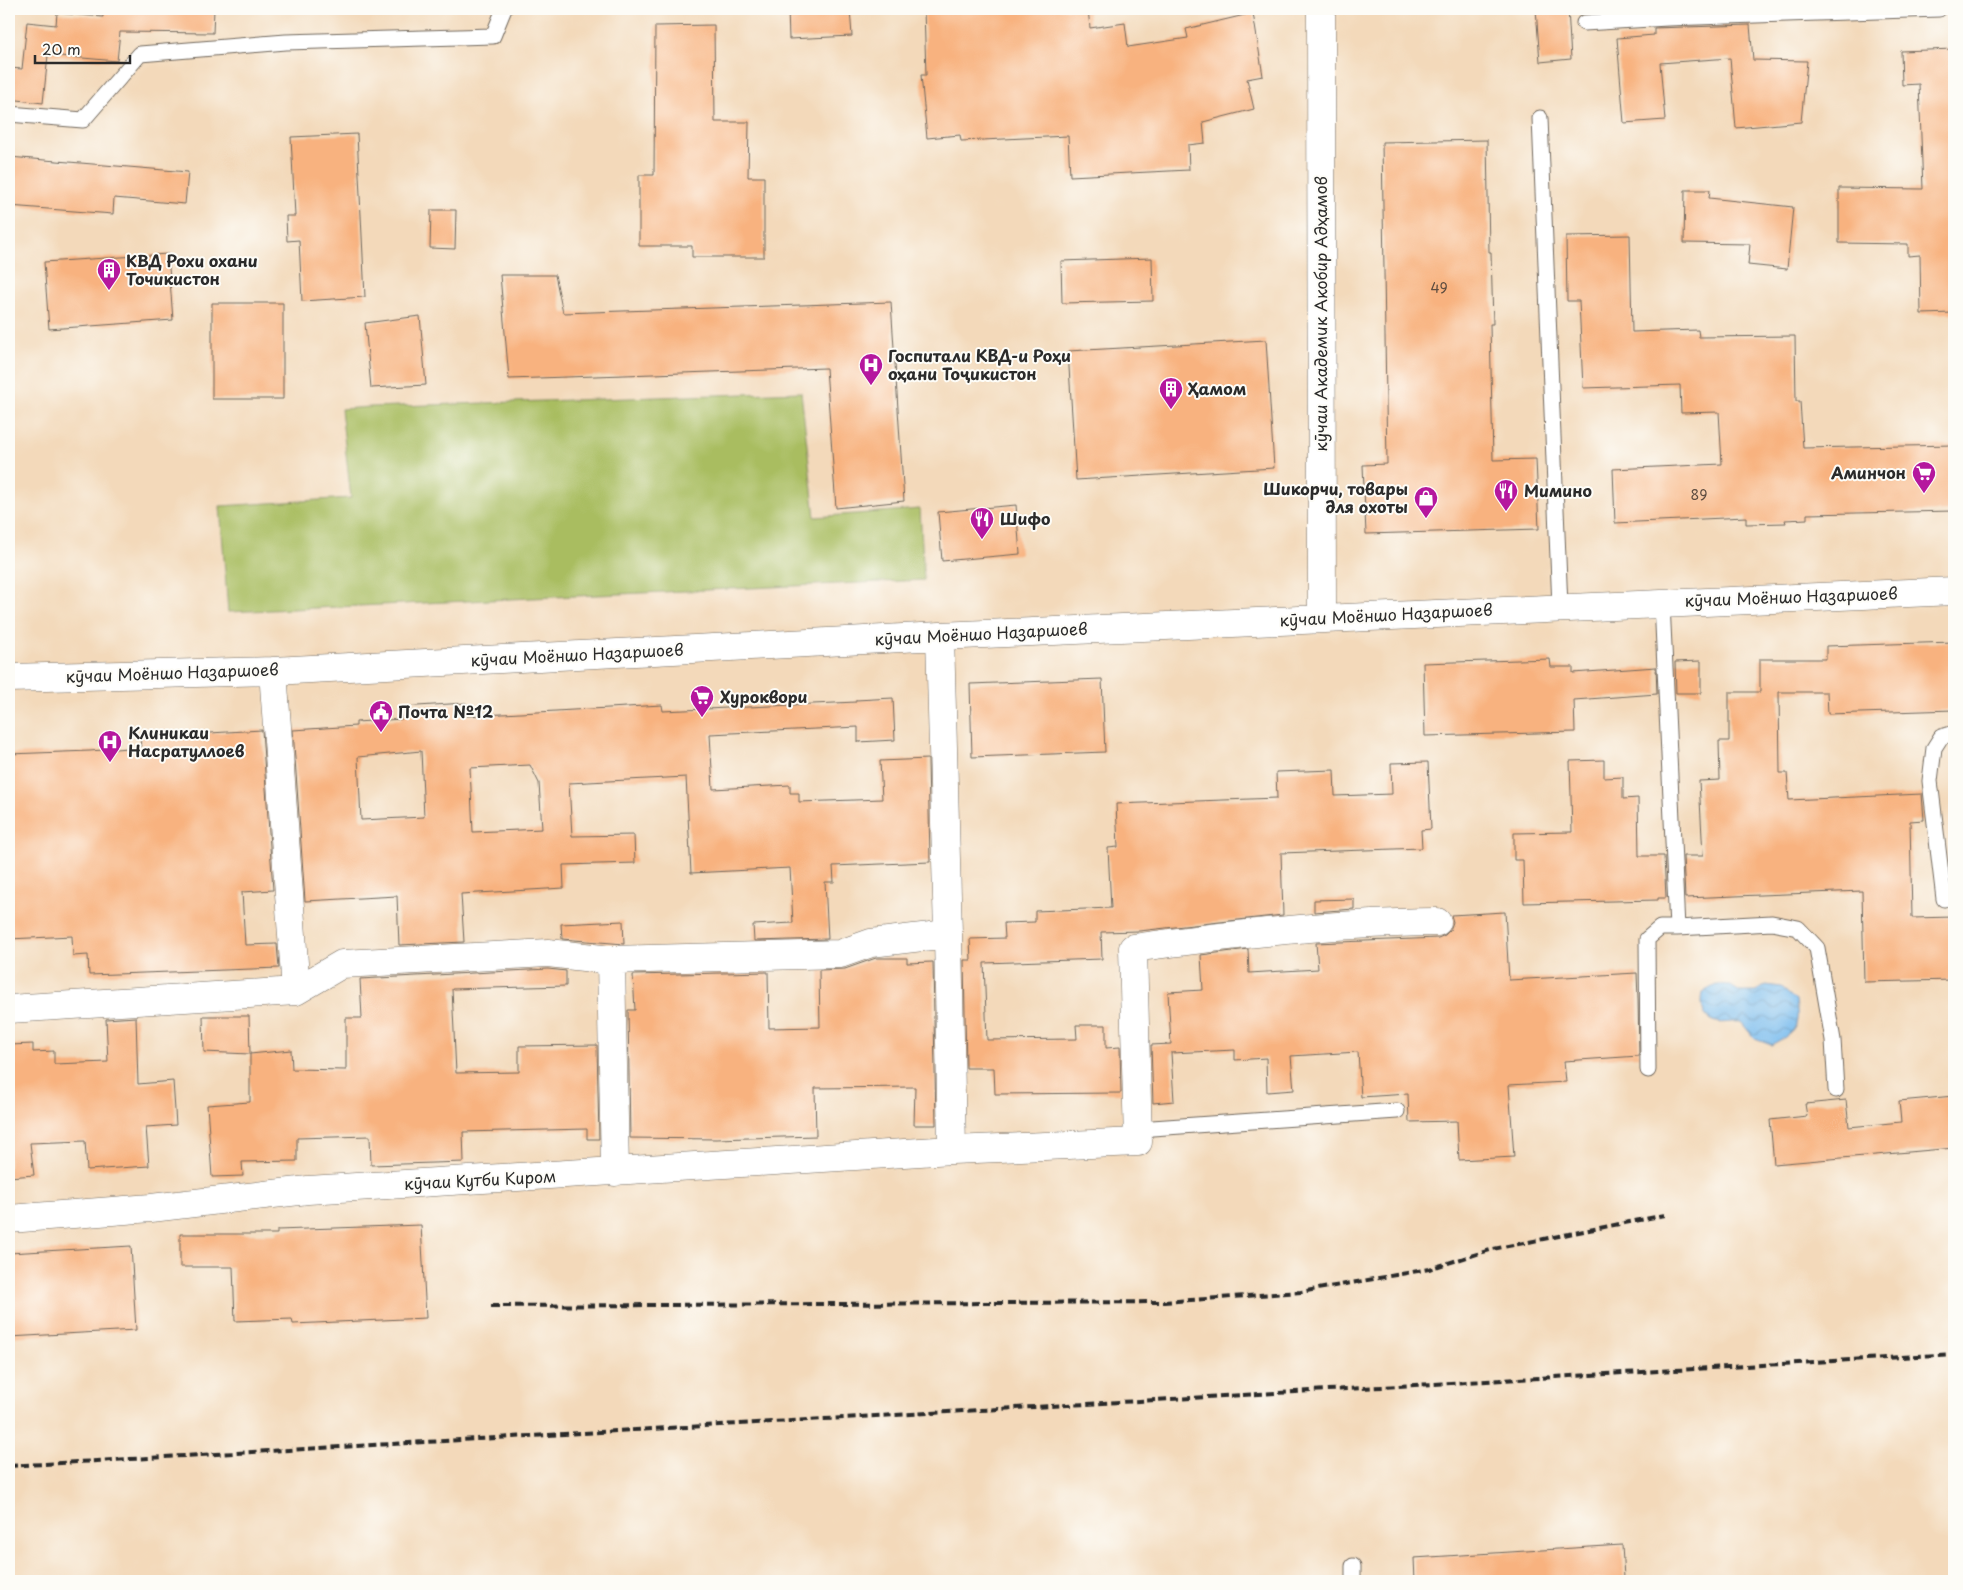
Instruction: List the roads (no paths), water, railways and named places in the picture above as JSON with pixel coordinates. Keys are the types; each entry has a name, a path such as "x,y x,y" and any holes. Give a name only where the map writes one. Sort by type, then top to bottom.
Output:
{"street":[{"name":"кӯчаи Академик Акобир Адҳамов","path":"1321,9 1322,619"},
{"name":"кӯчаи Моёншо Назаршоев","path":"9,678 273,671 940,636 1954,590"},
{"path":"940,636 952,1150"},
{"path":"273,671 296,991"},
{"path":"1138,1128 1133,948 1203,938 1308,928 1437,922"},
{"path":"9,1009 296,991 342,964 548,953 611,960 840,954 871,942 948,934"},
{"path":"611,960 614,1172"},
{"name":"кӯчаи Кутби Киром","path":"9,1219 151,1208 308,1190 952,1150 1138,1142 1138,1128"}],"lane":[{"path":"9,114 83,120 140,54 286,42 493,36 504,9"},
{"path":"1584,23 1667,18 1939,9"},
{"path":"1540,118 1560,607"},
{"path":"1662,603 1677,928"},
{"path":"1944,899 1930,781 1934,748 1941,737 1954,733"},
{"path":"1648,1070 1648,939 1660,928 1772,923 1798,928 1817,948 1832,1040 1836,1090"},
{"path":"1138,1128 1397,1111"},
{"path":"1353,1566 1353,1581"}],"water":[{"path":"1716,985 1731,986 1740,992 1756,992 1766,985 1781,987 1796,1001 1797,1018 1794,1029 1786,1037 1771,1045 1755,1039 1741,1022 1722,1023 1707,1018 1702,1006 1703,992"}],"railway":[{"path":"491,1306 1164,1302 1301,1292 1429,1269 1493,1249 1665,1215"},
{"path":"9,1466 1954,1354"}],"place":[{"name":"КВД Рохи охани Точикистон","path":"109,291"},
{"name":"Госпитали КВД-и Роҳи оҳани Тоҷикистон","path":"871,386"},
{"name":"Ҳамом","path":"1171,410"},
{"name":"Аминчон","path":"1924,494"},
{"name":"Мимино","path":"1506,512"},
{"name":"Шикорчи, товары для охоты","path":"1426,519"},
{"name":"Шифо","path":"982,540"},
{"name":"Хуроквори","path":"702,718"},
{"name":"Почта №12","path":"381,733"},
{"name":"Клиникаи Насратуллоев","path":"110,763"}]}
